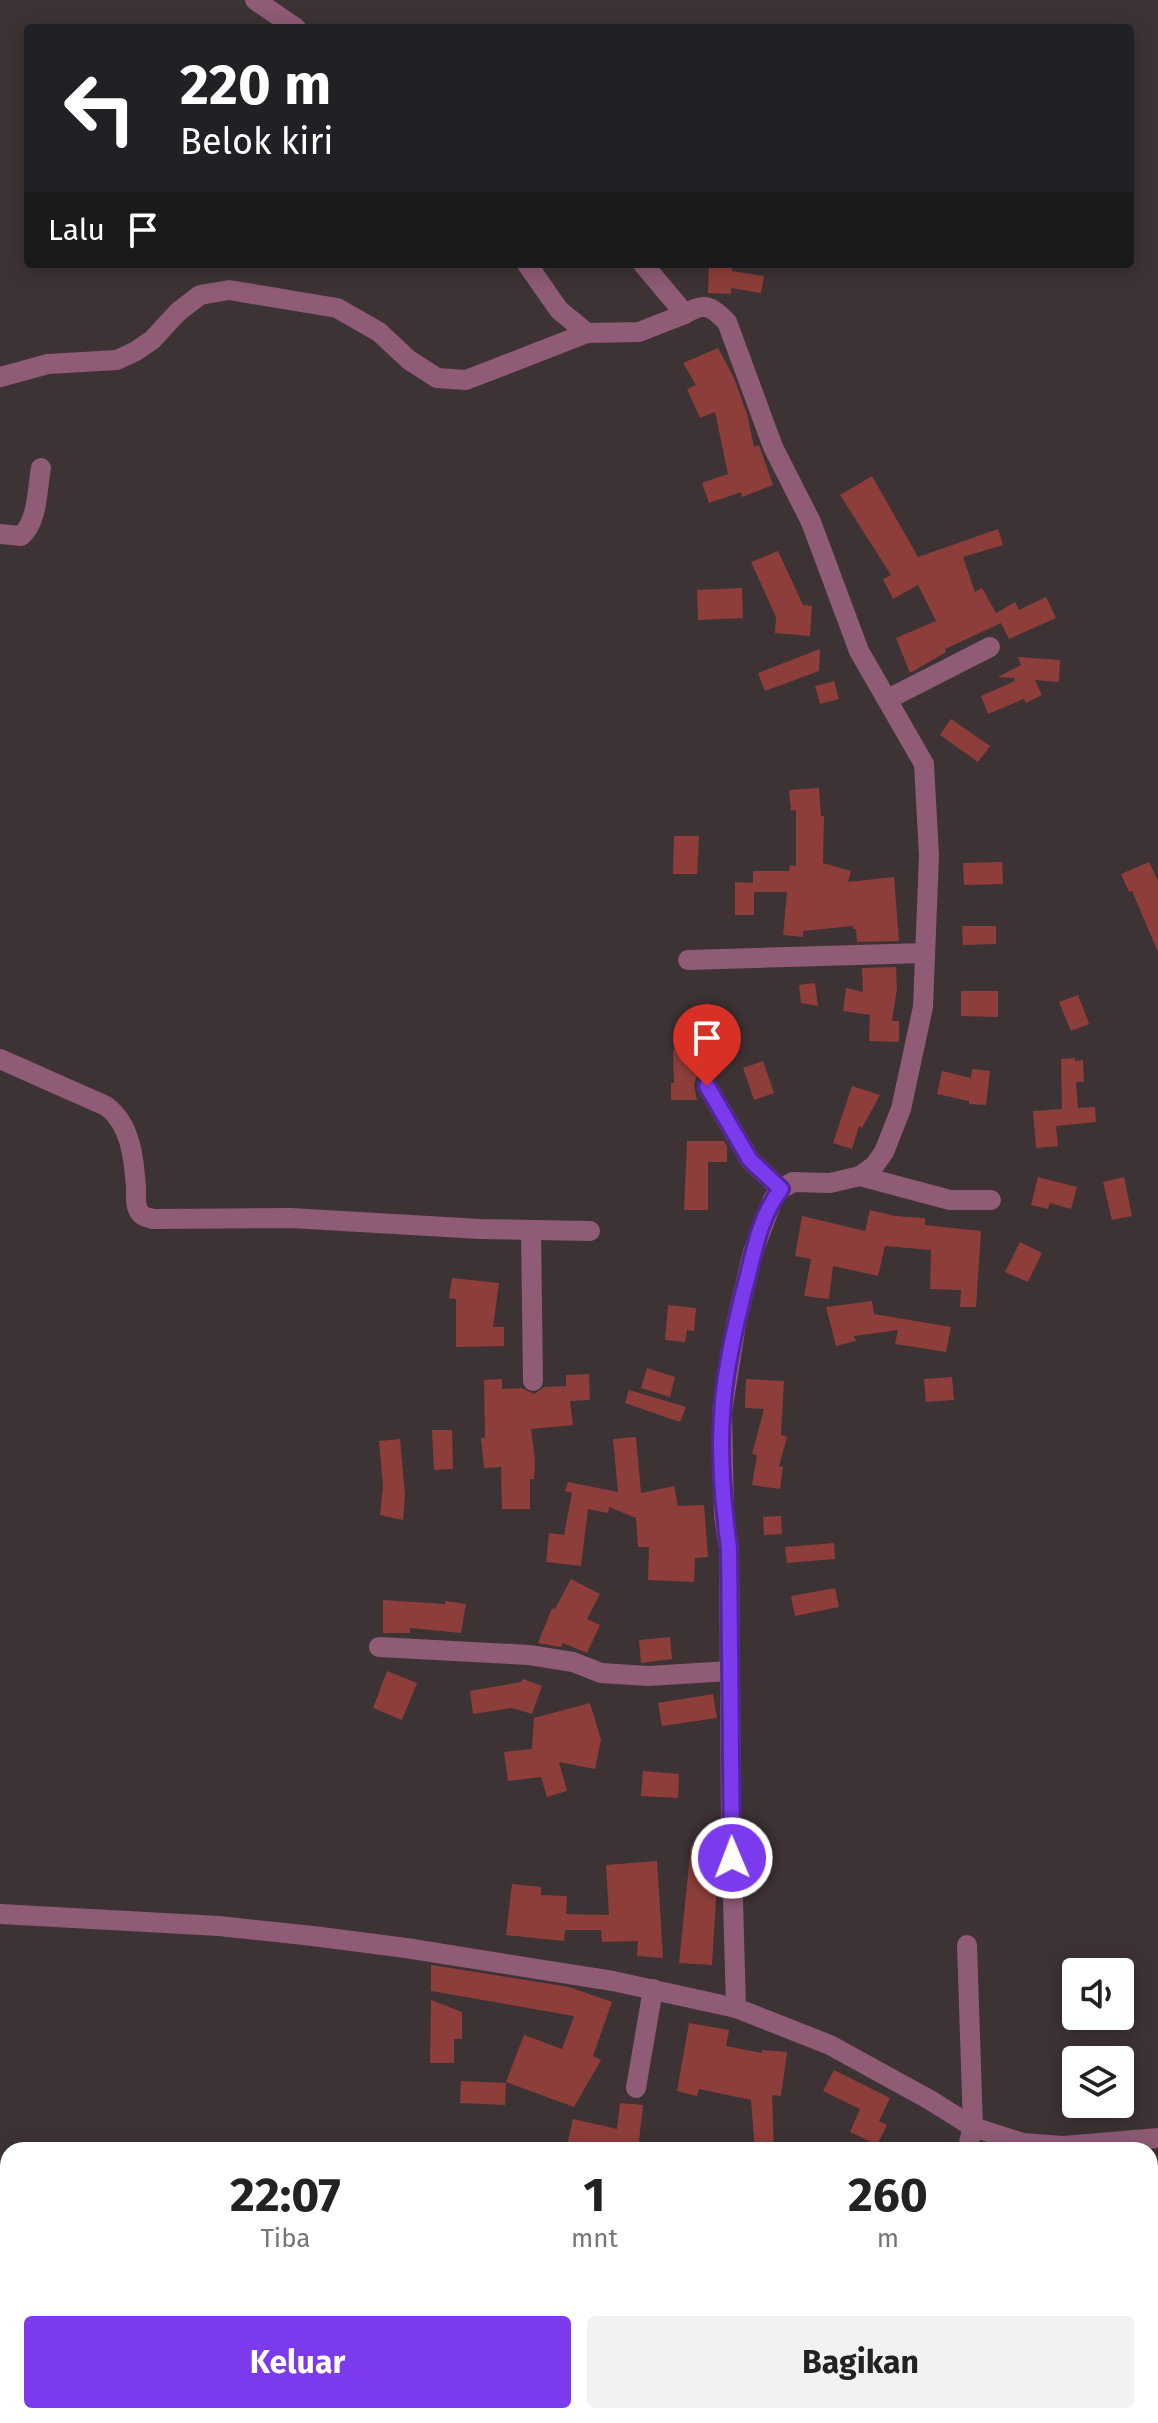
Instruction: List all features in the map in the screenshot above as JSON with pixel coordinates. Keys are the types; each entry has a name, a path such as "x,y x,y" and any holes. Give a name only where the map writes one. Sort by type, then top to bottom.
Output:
{"street":[{"path":"255,0 290,24"},
{"path":"530,268 559,310 587,333"},
{"path":"646,268 685,314"},
{"path":"0,377 48,364 117,360 152,340 178,312 200,295 229,290 337,308 379,332 409,360 437,378 466,380 587,333 639,332 697,307 710,307 727,322 773,447 811,522 859,651 924,764 929,856 923,1007 901,1109 884,1152 874,1166 860,1176 830,1183 793,1182 781,1189 769,1207 753,1252 736,1324 722,1412 724,1516 729,1548 736,2008"},
{"path":"0,534 21,536 27,531 41,468"},
{"path":"888,699 990,647"},
{"path":"688,960 925,953"},
{"path":"0,1059 106,1106 117,1114 125,1126 135,1173 137,1209 142,1216 152,1219 291,1218 590,1231"},
{"path":"707,1086 750,1160 781,1189"},
{"path":"860,1176 950,1200 991,1200"},
{"path":"531,1230 533,1381"},
{"path":"379,1647 529,1655 573,1662 601,1673 648,1676 730,1671"},
{"path":"0,1914 219,1926 313,1936 406,1948 653,1989 736,2008 830,2045 973,2127 1020,2142"},
{"path":"967,1945 973,2127 969,2142"},
{"path":"636,2088 653,1989"},
{"path":"1110,2142 1158,2138"}],"building":[{"path":"709,268 732,268 732,271 764,276 761,293 731,288 731,294 708,293"},
{"path":"718,348 734,378 747,414 754,447 759,445 773,485 742,497 741,492 709,503 702,483 728,474 715,412 700,418 687,389 696,385 683,363"},
{"path":"872,476 918,557 998,529 1003,545 963,557 975,592 982,588 996,613 1015,602 1019,610 1046,597 1056,618 1009,639 1001,623 945,649 946,652 910,673 896,638 936,621 918,585 893,599 883,579 891,575 840,495"},
{"path":"778,551 803,605 812,606 810,636 775,633 776,617 751,562"},
{"path":"742,588 743,618 698,620 697,590"},
{"path":"820,649 819,671 765,691 758,673"},
{"path":"1018,657 1060,660 1059,682 1035,680 1042,695 988,714 981,696 1015,681 1014,678 998,677 1021,665"},
{"path":"834,681 839,699 820,704 815,686"},
{"path":"951,719 990,746 978,762 940,735"},
{"path":"819,788 821,816 824,816 823,863 851,871 848,882 894,877 899,941 857,942 853,926 803,931 803,937 783,935 787,892 754,892 754,915 735,915 735,882 753,883 753,871 789,871 790,865 796,866 796,810 791,811 789,790"},
{"path":"674,836 699,836 697,874 673,874"},
{"path":"1002,862 1003,884 964,885 963,863"},
{"path":"1149,862 1158,881 1158,952 1132,891 1129,892 1121,874"},
{"path":"962,926 996,926 996,944 963,945"},
{"path":"896,967 897,988 892,1021 899,1021 899,1042 869,1041 870,1015 843,1011 846,988 863,992 862,968"},
{"path":"815,983 818,1006 801,1003 799,985"},
{"path":"961,991 998,991 998,1017 961,1016"},
{"path":"1078,995 1089,1024 1071,1031 1059,1002"},
{"path":"703,1049 704,1074 697,1075 694,1085 697,1100 671,1100 673,1050"},
{"path":"1075,1058 1075,1061 1083,1060 1084,1082 1076,1082 1078,1108 1095,1107 1096,1122 1056,1126 1058,1146 1036,1148 1033,1111 1062,1109 1061,1059"},
{"path":"763,1061 774,1093 754,1100 743,1068"},
{"path":"972,1069 990,1071 986,1105 969,1104 969,1101 937,1094 942,1071 971,1078"},
{"path":"852,1086 880,1095 862,1128 859,1126 852,1149 833,1143"},
{"path":"687,1141 724,1141 727,1146 727,1162 708,1162 708,1210 684,1210"},
{"path":"1038,1177 1077,1187 1071,1209 1050,1203 1048,1209 1031,1205"},
{"path":"1124,1177 1132,1216 1112,1220 1103,1182"},
{"path":"870,1210 925,1218 925,1225 981,1231 976,1307 960,1307 961,1290 930,1289 931,1250 885,1246 878,1276 833,1266 829,1299 804,1296 811,1259 795,1256 802,1216 865,1231"},
{"path":"1020,1242 1042,1253 1028,1282 1005,1272"},
{"path":"452,1278 499,1283 493,1327 504,1327 504,1346 456,1347 456,1299 449,1298"},
{"path":"872,1301 874,1314 951,1327 946,1352 895,1344 898,1330 854,1336 856,1341 836,1346 826,1307"},
{"path":"668,1305 696,1308 694,1331 687,1330 685,1342 665,1340"},
{"path":"647,1368 675,1377 670,1397 641,1388"},
{"path":"589,1374 590,1400 570,1401 573,1425 531,1429 535,1460 534,1479 530,1479 530,1509 502,1509 501,1467 484,1468 481,1438 485,1438 484,1380 502,1379 502,1389 522,1388 534,1394 544,1387 566,1386 566,1375"},
{"path":"952,1377 954,1400 926,1402 924,1379"},
{"path":"746,1379 784,1381 781,1435 787,1437 779,1466 783,1467 780,1489 752,1485 757,1455 752,1454 764,1409 745,1408"},
{"path":"629,1390 686,1407 680,1422 625,1403"},
{"path":"432,1430 452,1430 453,1469 434,1470"},
{"path":"636,1437 641,1493 674,1486 678,1506 704,1505 708,1557 695,1558 694,1582 648,1580 649,1547 638,1547 636,1518 609,1507 608,1513 588,1509 581,1566 546,1562 549,1533 564,1535 572,1493 565,1491 568,1482 618,1492 613,1439"},
{"path":"400,1439 405,1495 403,1520 380,1515 383,1486 379,1441"},
{"path":"781,1516 782,1534 764,1535 763,1517"},
{"path":"834,1543 835,1559 787,1563 785,1547"},
{"path":"571,1579 600,1594 587,1619 600,1625 587,1653 563,1643 561,1647 538,1643 552,1608 555,1609"},
{"path":"835,1588 839,1607 795,1616 791,1596"},
{"path":"383,1600 466,1604 461,1633 410,1628 410,1633 383,1633"},
{"path":"670,1637 672,1659 641,1663 639,1640"},
{"path":"387,1671 417,1683 402,1720 373,1708"},
{"path":"523,1679 542,1686 532,1714 512,1708 473,1714 470,1691 521,1682"},
{"path":"713,1694 717,1718 662,1726 658,1703"},
{"path":"590,1703 601,1740 595,1769 559,1762 567,1791 547,1797 541,1777 508,1781 504,1752 532,1749 534,1718"},
{"path":"643,1771 679,1774 678,1798 641,1796"},
{"path":"691,1846 719,1848 712,1965 679,1963"},
{"path":"657,1861 663,1958 637,1956 638,1941 602,1942 601,1930 565,1930 564,1941 506,1935 512,1884 541,1887 541,1895 567,1896 566,1914 609,1915 606,1865"},
{"path":"431,1965 569,1987 612,2002 593,2056 601,2060 574,2107 506,2082 524,2035 562,2049 574,2016 431,1991"},
{"path":"431,2000 462,2012 462,2039 454,2039 454,2063 430,2063"},
{"path":"689,2023 729,2030 726,2046 762,2053 762,2050 787,2052 781,2096 772,2095 774,2142 754,2142 751,2100 699,2089 697,2096 677,2091"},
{"path":"834,2070 890,2098 879,2121 887,2125 878,2142 871,2142 850,2132 860,2109 823,2091"},
{"path":"461,2081 506,2083 505,2105 460,2103"},
{"path":"620,2103 643,2105 639,2142 568,2142 573,2119 617,2129"}],"route":[{"path":"707,1086 750,1160 781,1189 773,1199 753,1252 736,1324 722,1412 724,1516 729,1548 732,1858"}]}
